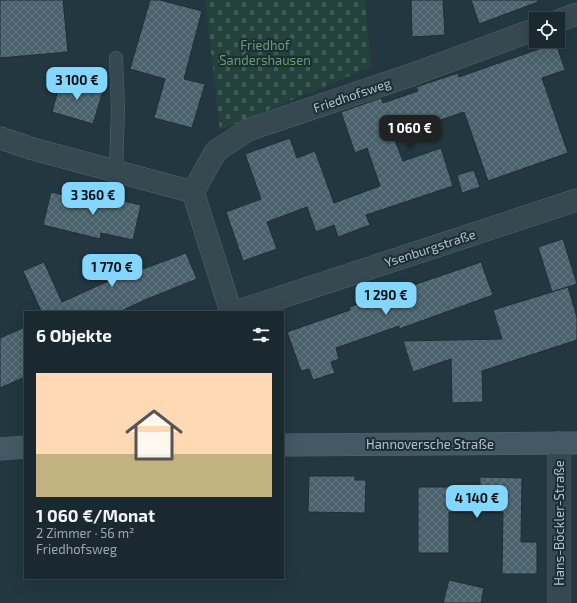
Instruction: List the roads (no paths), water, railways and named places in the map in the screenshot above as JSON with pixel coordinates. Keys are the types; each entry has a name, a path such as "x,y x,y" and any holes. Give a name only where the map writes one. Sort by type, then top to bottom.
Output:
{"main road":[{"name":"Hannoversche Straße","path":"284,445 568,443"},
{"path":"0,449 24,447"}],"street":[{"path":"565,18 577,14"},
{"name":"Friedhofsweg","path":"193,192 216,151 248,130 414,74 529,32"},
{"path":"0,138 193,192 231,311"},
{"name":"Ysenburgstraße","path":"239,311 577,200"},
{"name":"Hans-Böckler-Straße","path":"559,603 568,443"}],"lane":[{"path":"116,58 118,108 116,171"}],"park label":[{"name":"Friedhof Sandershausen","path":"265,52"}]}
